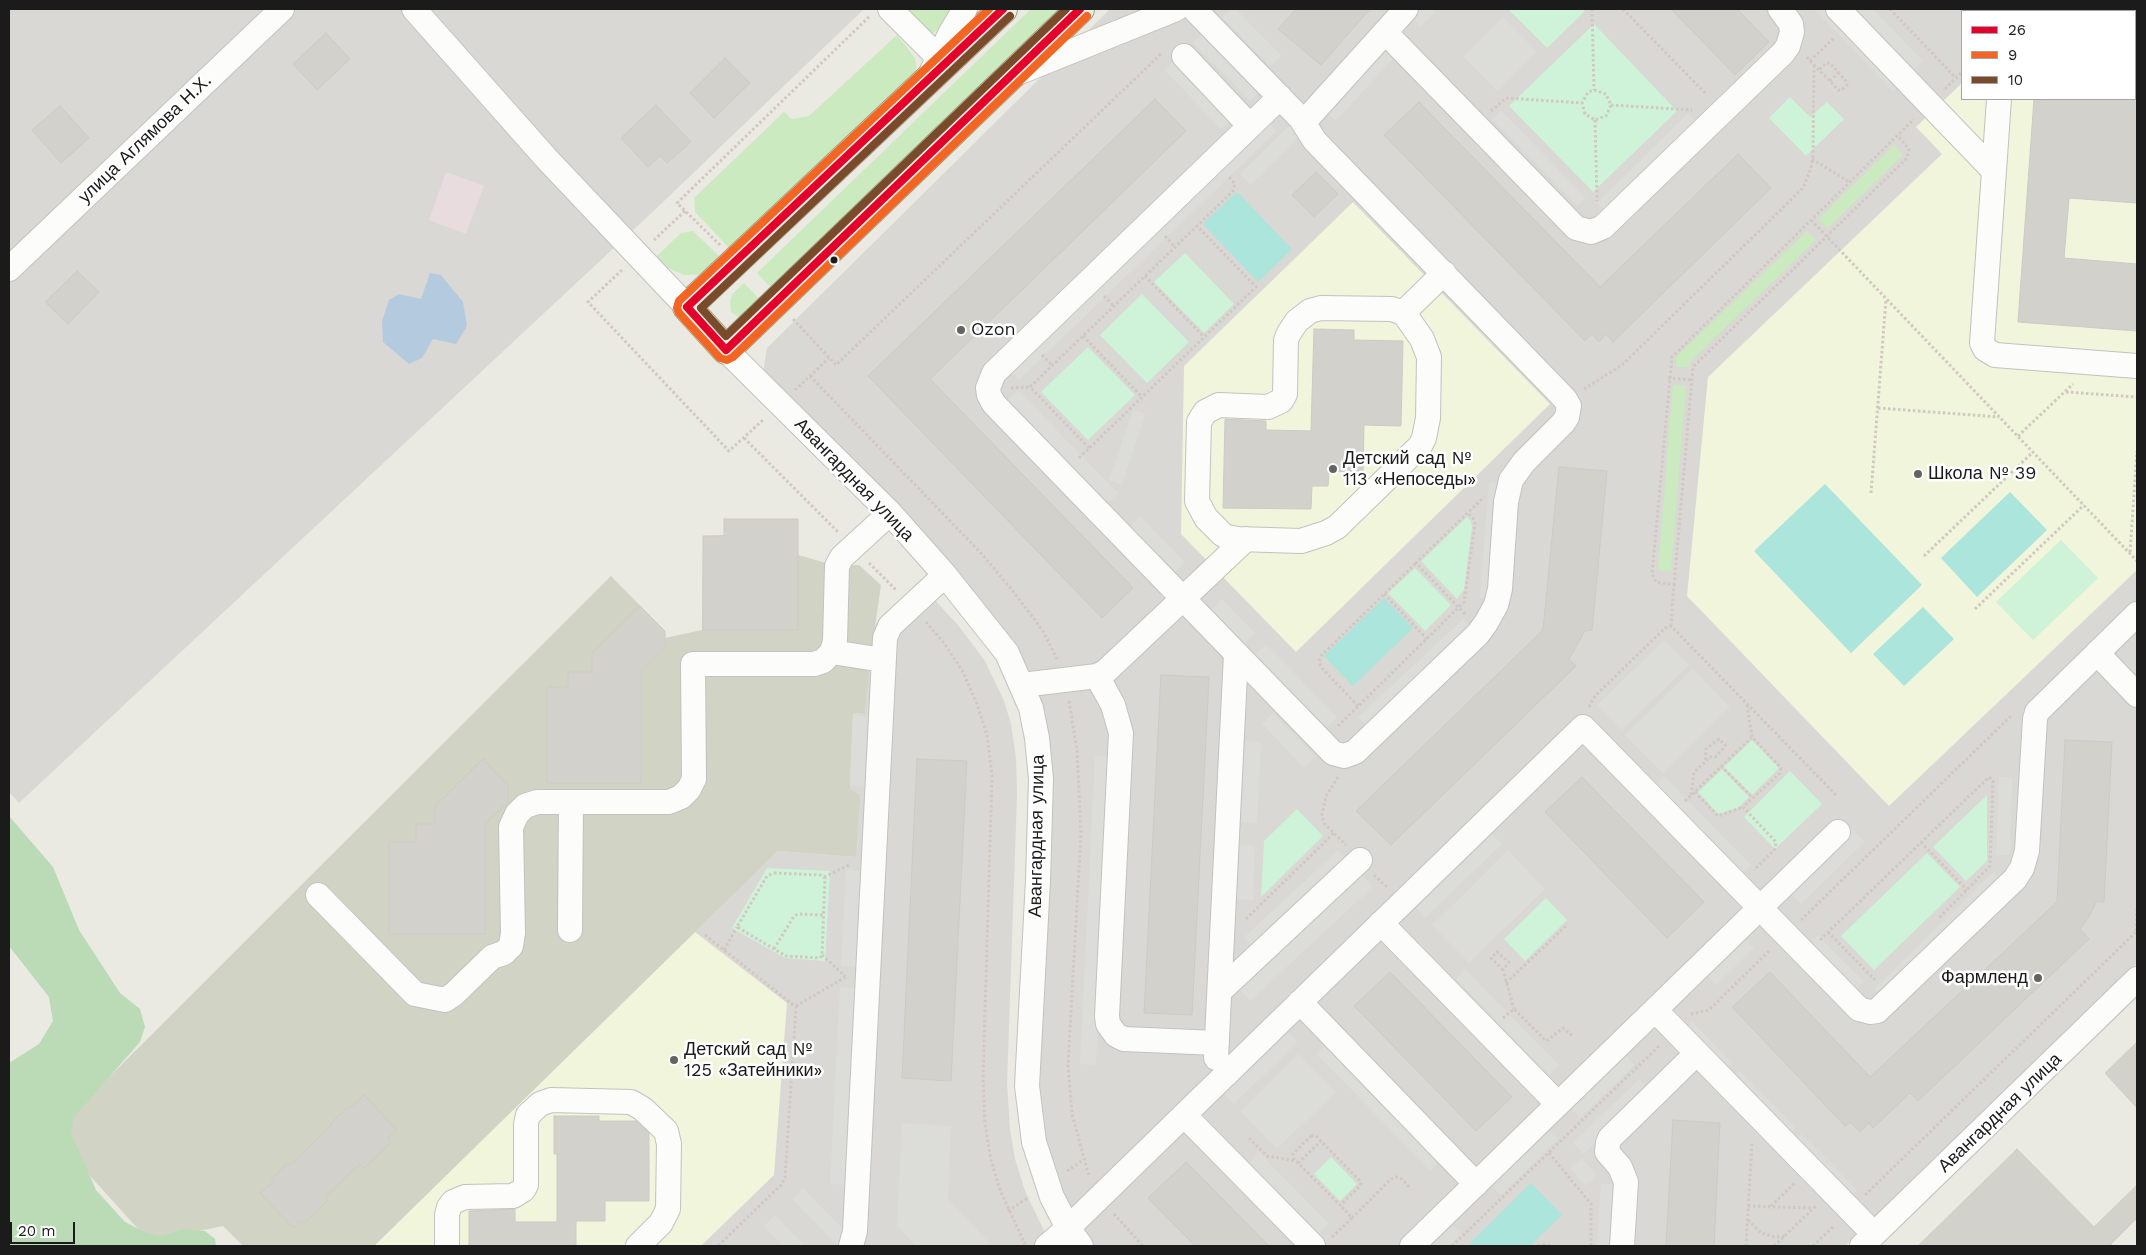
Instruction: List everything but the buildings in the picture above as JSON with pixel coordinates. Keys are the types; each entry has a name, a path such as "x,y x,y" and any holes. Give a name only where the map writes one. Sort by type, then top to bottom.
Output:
{"main road":[{"path":"1003,9 937,68 687,307 726,350 778,303 1080,9"}],"street":[{"name":"улица Аглямова Н.Х.","path":"9,269 282,9"},
{"path":"414,9 546,158 687,307"},
{"path":"880,12 937,68 965,9"},
{"path":"1011,75 1176,9"},
{"path":"1194,9 1280,97 1304,122 1315,141 1565,399 1569,406 1567,417 1524,462 1511,480 1506,502 1500,589 1491,615 1481,630 1355,752 1344,756 1332,753 1321,742 994,404 989,396 990,380 994,373 1280,97"},
{"path":"1304,122 1406,9"},
{"path":"1386,32 1576,228 1586,231 1598,230 1783,53 1791,40 1791,24 1780,9"},
{"path":"1845,15 1994,170"},
{"path":"1175,53 1250,126"},
{"path":"1999,100 1982,343 1985,349 1995,355 2137,366"},
{"path":"1402,313 1444,273"},
{"path":"1321,308 1392,309 1402,313 1422,339 1428,357 1428,418 1420,446 1337,526 1326,533 1301,541 1246,540 1222,534 1206,518 1198,506 1196,492 1197,428 1202,416 1212,408 1219,406 1268,407 1281,401 1285,388 1286,340 1297,322 1310,311 1321,308"},
{"name":"Авангардная улица","path":"726,350 890,513 945,575 1008,653 1032,708 1041,779 1038,880 1027,1086 1034,1142 1052,1197 1074,1237"},
{"path":"318,895 415,994 430,999 445,1000 454,994 492,957 504,953 510,946 513,933 511,826 517,814 525,806 537,802 669,802 682,797 694,779 693,664 814,664 823,661 832,652 834,641 835,572 839,561 890,513"},
{"path":"1022,685 1097,676 1112,667 1246,540"},
{"path":"851,1246 855,1231 856,976 873,863 885,638 887,631 945,575"},
{"path":"1047,1246 1074,1237 1184,1115 1583,727 1852,1002 1864,1011 1877,1011 2015,879 2025,860 2035,719 2038,710 2137,614"},
{"path":"832,652 883,660"},
{"path":"2097,653 2137,695"},
{"path":"1215,1085 1236,654"},
{"path":"1097,676 1116,713 1121,733 1108,1024 1116,1035 1124,1039 1217,1044"},
{"path":"570,930 571,802"},
{"path":"1412,1246 1838,832"},
{"path":"1220,991 1360,860"},
{"path":"1381,923 1558,1104"},
{"name":"Авангардная улица","path":"1868,1240 2137,979"},
{"path":"1300,1002 1476,1184"},
{"path":"1655,1010 1850,1210 1868,1240"},
{"path":"1622,1246 1626,1182 1620,1167 1607,1152 1608,1143 1610,1138 1697,1053"},
{"path":"447,1246 447,1215 453,1202 465,1196 513,1196 523,1190 526,1180 526,1124 528,1115 540,1104 551,1100 631,1102 643,1108 666,1131 669,1144 668,1209 661,1224 638,1246"},
{"path":"1184,1115 1321,1243"}],"path":[{"path":"1592,9 1594,90"},
{"path":"1622,9 1723,112"},
{"path":"1890,9 1956,78"},
{"path":"727,251 677,203 880,12"},
{"path":"1810,61 1845,15"},
{"path":"1791,40 1810,61 1814,65 1819,70 1830,81 1840,90 1847,85 1847,82 1839,72 1829,63 1819,70"},
{"path":"790,316 836,365 1175,53"},
{"path":"1565,399 1608,376 1622,365 1796,196 1806,182 1812,159 1814,65"},
{"path":"1830,81 1839,72"},
{"path":"1674,585 1656,582 1652,574 1670,360 1675,352 1961,73"},
{"path":"1594,90 1606,94 1611,105 1606,116 1595,120 1585,114 1582,103 1588,92 1594,90"},
{"path":"1476,125 1501,100 1506,98 1582,103"},
{"path":"1611,105 1723,112"},
{"path":"1595,120 1598,230"},
{"path":"1836,795 1671,626 1691,380 1695,364 1907,158 1909,149 1897,135"},
{"path":"1812,159 1849,182"},
{"path":"1089,448 1030,387 1235,188 1233,181 1214,161"},
{"path":"685,211 588,302 729,451 768,415"},
{"path":"1811,220 2137,561"},
{"path":"1062,474 1256,287 1197,226"},
{"path":"1145,276 1204,337"},
{"path":"1871,493 1886,299"},
{"path":"1083,336 1142,397"},
{"path":"791,394 829,358"},
{"path":"2018,436 2095,363"},
{"path":"1668,378 1691,380"},
{"path":"2064,392 2137,397"},
{"path":"1878,408 2000,417"},
{"path":"744,438 912,606 944,643 962,670 978,704 987,734 992,775 983,1080 985,1124 991,1160 1000,1190 1027,1246"},
{"path":"2130,553 2137,451"},
{"path":"1924,556 2033,452"},
{"path":"1358,706 1322,668 1319,659 1489,492"},
{"path":"1975,609 2084,505"},
{"path":"1321,742 1466,599 1475,524 1468,512"},
{"path":"1416,563 1481,630"},
{"path":"1384,594 1427,639"},
{"path":"1583,727 1595,696 1665,628 1671,626"},
{"path":"1695,792 1718,816 1743,808 1780,773 1781,768 1752,737 1747,704"},
{"path":"1452,1246 1692,1014 1709,1010 2020,707 2029,706 2038,710"},
{"path":"1670,816 1752,737"},
{"path":"1691,796 1693,775 1705,762 1709,757 1715,757 1724,748 1720,740 1716,740 1706,749 1705,762"},
{"path":"1355,752 1324,801 1322,815 1324,823 1402,903"},
{"path":"1721,766 1753,798"},
{"path":"1806,954 1986,778 1992,779 1990,864 1987,870 1968,890 1932,924"},
{"path":"1738,885 1776,847 1776,840 1743,808"},
{"path":"1223,927 1233,927 1241,924 1334,833"},
{"path":"1921,842 1985,907"},
{"path":"724,950 770,874 824,877 853,864 873,863"},
{"path":"822,955 826,880 824,877"},
{"path":"1813,1246 2137,932 2137,907"},
{"path":"774,949 794,916 798,914 824,915"},
{"path":"1506,983 1568,924"},
{"path":"737,928 792,957 818,958 822,955"},
{"path":"1828,932 1875,980 1852,1002"},
{"path":"705,935 796,1006"},
{"path":"1503,970 1509,963 1497,952 1491,958 1503,970 1514,1009 1546,1041 1550,1040 1563,1028 1574,1037"},
{"path":"822,955 856,976"},
{"path":"796,1006 856,976"},
{"path":"718,1246 781,1185 785,1178 796,1006"},
{"path":"1488,1032 1514,1009"},
{"path":"1746,1246 1753,1110"},
{"path":"1340,1206 1360,1186 1360,1182 1316,1136 1311,1136 1293,1154 1293,1158 1298,1162 1340,1206 1352,1218"},
{"path":"1250,1138 1270,1157 1298,1162"},
{"path":"1298,1162 1321,1141"},
{"path":"1549,1153 1591,1204 1591,1246"},
{"path":"1771,1207 1810,1168"},
{"path":"1321,1243 1352,1218 1391,1179 1402,1179 1412,1189"},
{"path":"1774,1246 1832,1191"},
{"path":"1748,1206 1813,1208"},
{"path":"1748,1219 1761,1233 1775,1237 1785,1236"},
{"path":"1538,1246 1546,1244 1552,1246"}],"shaded area":[{"path":"9,9 864,9 661,204 19,803 9,792"},
{"path":"1110,9 2137,9 2137,963 1845,1246 1088,1246 1069,1220 1035,1107 1047,811 1017,657 763,373 767,348"},
{"path":"1230,9 1236,9 1282,56 1270,66 1222,17"},
{"path":"1416,9 1437,9 1421,27 1409,16"},
{"path":"1508,9 1582,9 1585,11 1547,48"},
{"path":"1814,9 1835,9 1904,80 1893,91"},
{"path":"1852,9 1873,9 1923,61 1912,72"},
{"name":"Школа № 39","path":"2137,9 2137,570 1889,806 1687,596 1708,377 1942,154 1916,127 1961,84 1961,100 2136,100 2136,10 2038,10"},
{"path":"1503,17 1537,52 1497,91 1463,56"},
{"path":"1594,24 1677,111 1593,192 1509,106"},
{"path":"1204,32 1261,90 1250,101 1193,43"},
{"path":"1384,44 1396,55 1336,121 1325,111"},
{"path":"1176,59 1233,117 1221,129 1164,70"},
{"path":"1790,97 1810,117 1827,102 1844,119 1806,156 1769,118"},
{"path":"1501,110 1586,198 1577,206 1492,119"},
{"path":"1688,113 1699,125 1607,213 1597,203"},
{"path":"1266,120 1277,131 1019,380 1008,369"},
{"path":"1290,125 1301,136 1250,185 1240,174"},
{"path":"446,172 484,186 466,234 429,220"},
{"path":"1237,192 1292,249 1258,282 1203,224"},
{"name":"Детский сад № 113 «Непоседы»","path":"1353,202 1550,404 1296,652 1181,534 1184,366"},
{"path":"1185,253 1234,304 1204,333 1154,282"},
{"path":"430,273 441,275 463,302 467,326 456,344 433,339 422,358 409,364 383,342 382,321 389,300 399,294 421,299"},
{"path":"1142,294 1189,342 1147,383 1100,335"},
{"path":"1088,347 1135,395 1088,440 1041,392"},
{"path":"1018,390 1118,493 1107,504 1006,401"},
{"path":"1133,410 1145,414 1122,485 1109,480"},
{"path":"1489,483 1503,484 1493,599 1480,598"},
{"path":"1825,484 1922,585 1851,653 1754,551"},
{"path":"2010,492 2047,530 1977,597 1941,558"},
{"path":"1140,516 1185,562 1174,573 1129,527"},
{"path":"1467,517 1471,521 1472,527 1464,590 1457,599 1421,561"},
{"path":"725,519 798,519 798,555 837,566 859,565 881,585 869,669 865,714 854,713 853,715 850,789 860,795 856,857 778,851 374,1246 243,1246 223,1226 149,1241 52,1134 611,576 665,631 665,638 702,630 703,536 724,535"},
{"path":"2061,540 2098,578 2033,640 1996,602"},
{"path":"1415,568 1451,605 1425,631 1388,593"},
{"path":"918,582 958,625 985,661 1004,701 1011,724 1016,758 1017,795 1007,1083 1010,1129 1015,1159 1025,1191 1047,1237 1056,1246 374,1246 778,851 856,857 850,789 854,713 865,714 870,630"},
{"path":"1384,598 1413,628 1353,686 1324,656"},
{"path":"1222,599 1255,633 1244,644 1211,610"},
{"path":"1923,607 1954,639 1904,686 1873,654"},
{"path":"1463,619 1474,630 1368,728 1358,717"},
{"path":"1664,640 1689,665 1622,730 1597,705"},
{"path":"1266,644 1337,717 1326,728 1254,655"},
{"path":"1693,669 1730,707 1663,773 1625,735"},
{"path":"1273,713 1316,757 1304,768 1262,724"},
{"path":"853,715 868,716 865,787 850,786"},
{"path":"1752,740 1779,768 1752,795 1724,767"},
{"path":"1245,741 1261,742 1257,823 1241,822"},
{"path":"1095,756 1111,757 1096,1065 1080,1064"},
{"path":"1722,769 1749,797 1738,808 1718,814 1698,792"},
{"path":"1790,771 1822,804 1775,849 1744,817"},
{"path":"1664,776 1751,865 1742,874 1655,785"},
{"path":"1999,777 2012,777 2010,855 1996,855"},
{"path":"1987,795 1987,861 1966,881 1933,847"},
{"path":"1297,809 1323,836 1261,897 1264,841"},
{"path":"1841,818 1865,842 1801,904 1777,880"},
{"path":"1492,834 1502,844 1425,918 1416,908"},
{"path":"1240,845 1255,846 1253,900 1237,899"},
{"path":"1338,850 1348,861 1254,948 1244,937"},
{"path":"1508,850 1545,889 1469,963 1432,925"},
{"path":"1927,853 1960,887 1874,970 1841,936"},
{"path":"767,868 830,871 825,961 785,958 732,928"},
{"path":"846,870 860,871 856,967 841,966"},
{"path":"1993,872 2003,882 1883,999 1874,989"},
{"path":"1362,875 1373,887 1250,1001 1240,990"},
{"path":"1546,898 1567,920 1525,961 1504,939"},
{"name":"Детский сад № 125 «Затейники»","path":"695,932 787,1003 774,1175 701,1246 374,1246"},
{"path":"1818,935 1864,982 1854,991 1809,945"},
{"path":"1745,938 1754,948 1716,985 1707,975"},
{"path":"1465,969 1559,1065 1549,1075 1456,979"},
{"path":"840,987 855,988 845,1185 830,1184"},
{"path":"1692,1021 1733,1064 1723,1073 1682,1031"},
{"path":"1288,1032 1298,1042 1234,1104 1224,1094"},
{"path":"1326,1045 1440,1161 1431,1171 1316,1054"},
{"path":"1298,1054 1336,1092 1277,1149 1240,1111"},
{"path":"1624,1054 1635,1065 1580,1118 1569,1106"},
{"path":"1740,1071 1796,1128 1786,1137 1731,1080"},
{"path":"1639,1079 1650,1090 1584,1154 1573,1143"},
{"path":"902,1123 951,1126 948,1200 990,1243 987,1246 917,1246 897,1226"},
{"path":"1547,1128 1558,1139 1501,1195 1490,1184"},
{"path":"1801,1134 1857,1190 1847,1199 1792,1143"},
{"path":"1259,1152 1329,1224 1319,1233 1249,1162"},
{"path":"1331,1157 1357,1184 1340,1201 1314,1174"},
{"path":"1582,1158 1597,1176 1585,1186 1570,1168"},
{"path":"1531,1183 1562,1215 1530,1246 1472,1246 1470,1243"},
{"path":"1601,1184 1617,1185 1613,1246 1597,1246"},
{"path":"803,1188 848,1234 837,1245 792,1199"},
{"path":"775,1215 805,1246 783,1246 763,1226"},
{"path":"1450,1222 1462,1233 1448,1246 1425,1246"}],"green space":[{"path":"899,9 954,9 944,25 933,33 928,33"},
{"path":"1031,9 1071,9 776,293 757,273"},
{"path":"897,35 915,58 917,74 736,255 695,212 694,198 784,112 792,119 809,116"},
{"path":"1894,145 1903,155 1828,228 1818,219"},
{"path":"693,231 728,265 708,274 684,275 668,268 656,257 681,233"},
{"path":"1807,231 1816,240 1690,362 1690,367 1676,367 1676,357"},
{"path":"744,283 765,305 740,318 731,312 730,301 733,293"},
{"path":"1673,385 1686,386 1671,571 1658,570"},
{"path":"9,816 53,867 79,930 120,993 140,1009 145,1027 140,1042 74,1117 71,1133 96,1190 125,1222 144,1232 161,1236 184,1229 205,1231 215,1239 216,1246 9,1246 9,1063 39,1044 53,1021 49,997 9,946"}],"transit line":[{"name":"9","path":"989,9 679,301 677,308 679,313 720,358 727,360 733,357 1087,16"},
{"name":"26","path":"1003,9 687,307 726,350 1080,9"},
{"name":"10","path":"1010,16 701,308 726,336 1066,9"}],"place":[{"name":"Ozon","path":"961,330"},
{"name":"Детский сад № 113 «Непоседы»","path":"1333,469"},
{"name":"Школа № 39","path":"1918,474"},
{"name":"Фармленд","path":"2038,978"},
{"name":"Детский сад № 125 «Затейники»","path":"674,1060"}]}
